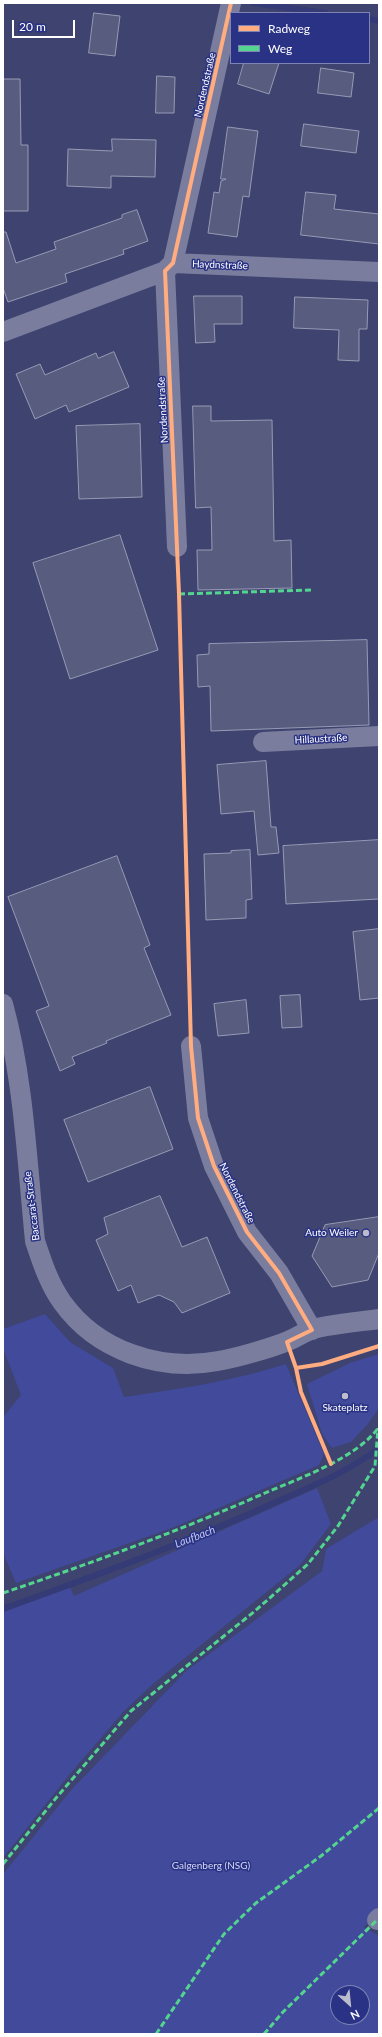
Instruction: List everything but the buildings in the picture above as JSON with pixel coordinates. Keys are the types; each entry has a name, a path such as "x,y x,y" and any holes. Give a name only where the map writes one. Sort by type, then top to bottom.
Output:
{"street":[{"name":"Nordendstraße","path":"177,547 169,267 231,3"},
{"name":"Haydnstraße","path":"3,332 169,267 379,272"},
{"name":"Hillaustraße","path":"263,742 379,736"},
{"name":"Baccarat-Straße","path":"3,1004 12,1037 18,1073 35,1241 42,1263 62,1302 75,1318 94,1335 117,1349 158,1362 186,1365 219,1361 287,1342 312,1330 379,1319"},
{"name":"Nordendstraße","path":"192,1046 198,1118 214,1166 247,1232 279,1273 312,1330"}],"green space":[{"path":"45,1314 70,1342 113,1368 124,1397 186,1388 226,1380 286,1364 324,1454 319,1465 172,1528 16,1583 3,1553 3,1417 21,1395 3,1348 3,1329"},
{"name":"Skateplatz","path":"379,1354 379,1408 368,1424 351,1442 332,1448 322,1434 307,1384 350,1363"},
{"path":"317,1488 331,1524 300,1565 154,1683 125,1710 69,1775 3,1858 3,1610 70,1587 74,1596"},
{"name":"Galgenberg (NSG)","path":"379,1517 379,1911 364,1927 379,1936 379,2034 3,2034 3,1874 72,1789 186,1671 322,1571 326,1549"}],"waterway":[{"path":"253,3 318,12"},
{"path":"370,19 379,21"},
{"name":"Laufbach","path":"3,1609 140,1559 241,1518 328,1478 367,1457 379,1448"}],"marked path":[{"path":"179,594 312,590"},
{"path":"3,1593 168,1533 311,1474 342,1458 357,1448 379,1427"},
{"path":"3,1864 56,1798 131,1711 255,1611 308,1564 338,1526 375,1466 378,1428"},
{"path":"156,2034 224,1934 256,1903 321,1856 379,1808"},
{"path":"264,2034 283,2012 377,1920"}],"cycle path":[{"path":"231,3 173,263 165,271 179,594 191,1046 198,1118 214,1166 247,1232 279,1273 312,1330 287,1342 296,1368 301,1392 331,1464"},
{"path":"296,1368 322,1364 379,1346"}],"place":[{"name":"Auto Weiler","path":"366,1233"},
{"name":"Skateplatz","path":"345,1396"}]}
